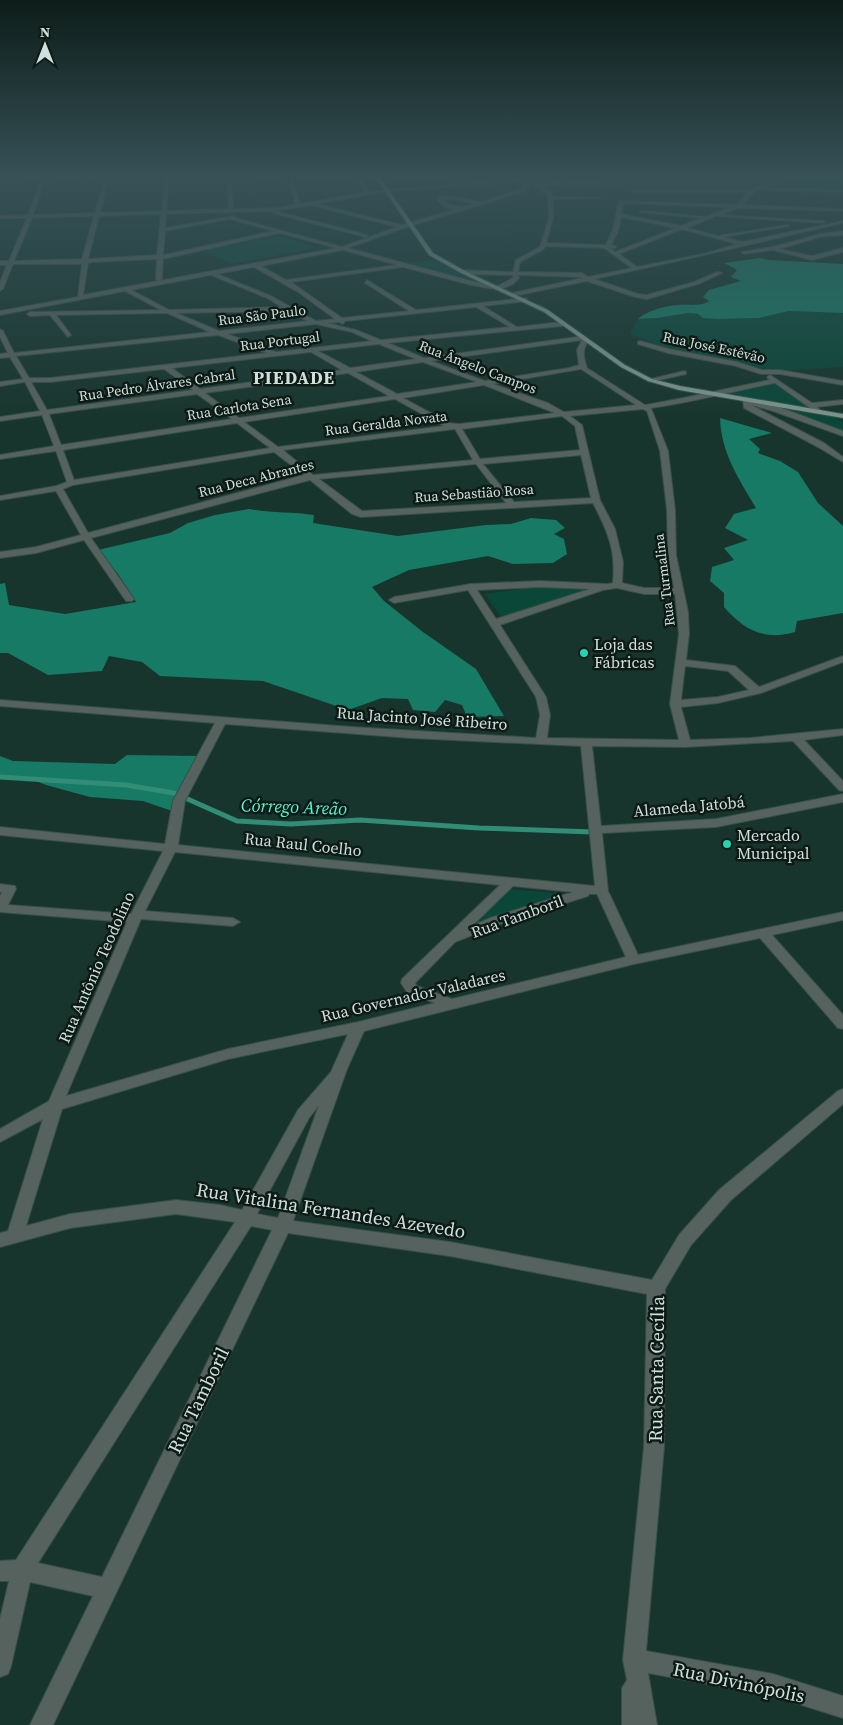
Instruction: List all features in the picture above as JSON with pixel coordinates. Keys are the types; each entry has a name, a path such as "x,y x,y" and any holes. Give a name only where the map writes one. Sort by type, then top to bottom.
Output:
{"main road":[{"path":"439,258 463,272 526,300 623,366 650,380 709,394 814,408 841,416"}],"street":[{"path":"0,289 12,258"},
{"path":"0,263 122,258"},
{"path":"159,279 160,258"},
{"path":"0,312 212,274 277,258"},
{"path":"123,289 159,279 283,258"},
{"path":"380,258 497,287 512,283 516,278 515,273 518,261 523,258"},
{"path":"621,258 635,268"},
{"path":"514,294 682,258"},
{"path":"81,297 85,260"},
{"path":"252,264 286,281 313,298 354,331"},
{"path":"286,281 404,265"},
{"path":"463,272 582,275 587,279 637,296 647,297 696,283 720,273"},
{"name":"Rua Ângelo Campos","path":"212,274 269,297 314,322 354,331 425,361 487,383 562,414 578,425 596,500 608,521 619,562 612,586"},
{"path":"367,282 415,312"},
{"path":"123,289 167,312 210,331 276,354"},
{"name":"Rua São Paulo","path":"0,356 526,300"},
{"path":"476,305 515,328"},
{"path":"0,312 52,314 289,309"},
{"path":"52,314 68,335"},
{"name":"Rua Portugal","path":"0,384 562,324"},
{"path":"0,331 11,355 28,380 44,413 71,483"},
{"path":"583,367 579,350 585,339"},
{"name":"Rua Pedro Álvares Cabral","path":"0,419 585,339"},
{"name":"Rua José Estêvão","path":"640,343 668,351 726,362 761,372 780,372 843,383"},
{"path":"312,350 447,425 457,426 478,461 511,504"},
{"path":"166,367 312,477"},
{"name":"Rua Carlota Sena","path":"0,457 583,367"},
{"name":"Rua Turmalina","path":"583,367 627,398 650,410 664,452 671,510 672,555 683,612 684,634 675,704 685,744"},
{"name":"Rua Turmalina","path":"570,370 609,393 627,398"},
{"path":"761,372 814,408 843,402"},
{"path":"650,380 684,374"},
{"path":"811,378 843,390"},
{"name":"Rua Geralda Novata","path":"0,498 58,488 71,483 276,449 457,426 643,407 690,400 709,394 776,381"},
{"path":"737,398 776,409 843,434"},
{"path":"747,401 747,406 843,460"},
{"name":"Rua Deca Abrantes","path":"0,555 36,550 312,477 584,452"},
{"name":"Rua Sebastião Rosa","path":"312,477 355,512 370,515 511,504 596,500"},
{"path":"58,488 86,537 129,599"},
{"path":"394,600 471,587 540,584 612,586 644,591 679,591"},
{"path":"495,623 612,586"},
{"path":"471,587 541,697 545,715 541,742"},
{"path":"675,704 718,700 757,691 843,659"},
{"path":"681,663 731,668 757,691"},
{"path":"832,663 843,669"},
{"name":"Rua Jacinto José Ribeiro","path":"0,703 386,733 586,744 685,744 796,738 843,732"},
{"name":"Rua Antônio Teodolino","path":"8,1238 55,1105 136,916 171,847 183,796 222,719"},
{"path":"796,738 843,788"},
{"path":"586,744 602,891 634,960"},
{"name":"Alameda Jatobá","path":"596,830 716,823 843,798"},
{"name":"Rua Raul Coelho","path":"0,831 602,891"},
{"name":"Rua Tamboril","path":"450,1004 412,988 408,983 409,979 510,882"},
{"path":"5,889 0,908 233,922"},
{"name":"Rua Tamboril","path":"447,942 495,921 588,891"},
{"name":"Rua Governador Valadares","path":"1,1131 55,1105 228,1054 358,1027 634,960 843,916"},
{"path":"764,934 843,1024"},
{"name":"Rua Tamboril","path":"41,1725 283,1226 340,1069 358,1027"},
{"name":"Rua Tamboril","path":"0,1666 22,1570 246,1219 303,1114 340,1069"},
{"name":"Rua Santa Cecília","path":"633,1725 634,1660 654,1447 656,1288 686,1240 726,1194 843,1094"},
{"name":"Rua Vitalina Fernandes Azevedo","path":"8,1238 70,1221 176,1207 220,1212 283,1226 450,1249 656,1288"},
{"path":"0,1571 22,1570 106,1588"},
{"name":"Rua Santa Cecília","path":"634,1660 646,1725"},
{"name":"Rua Divinópolis","path":"634,1660 774,1685 843,1707"}],"green space":[{"path":"219,258 261,258 232,264"},
{"path":"762,258 843,264 843,313 789,311 759,318 717,319 703,318 698,314 688,313 638,319 662,307 706,303 709,301 703,297 709,290 741,281 731,277 737,270 724,263"},
{"path":"435,259 482,282 471,281 407,264"},
{"path":"789,311 843,313 843,367 777,371 671,350 630,334 638,319 688,313 717,319 759,318"},
{"path":"774,384 808,406 804,407 725,393"},
{"path":"765,405 834,417 843,422 843,432"},
{"path":"720,418 772,433 749,439 760,449 758,453 780,461 798,472 818,503 843,526 843,613 797,621 795,632 774,635 755,632 739,622 724,607 724,593 710,581 712,567 734,560 724,548 748,540 725,528 734,514 756,508 737,476 727,454"},
{"path":"249,509 314,515 313,523 398,536 486,525 511,524 531,518 556,520 565,528 554,534 564,539 567,554 553,563 513,564 488,556 409,570 372,587 384,601 423,632 476,669 504,716 467,717 462,705 445,700 435,712 413,710 408,699 382,698 348,710 263,681 160,676 142,662 109,656 102,671 48,675 8,653 0,653 0,584 5,583 9,605 65,614 136,602 118,574 98,550 170,533 188,523 215,515"},
{"path":"526,588 594,588 502,618 485,594"},
{"path":"127,755 199,756 172,811 143,801 90,797 46,785 23,776 0,779 0,756 13,761 115,764"},
{"path":"510,889 562,894 468,929"}],"waterway":[{"name":"Córrego Areão","path":"0,777 126,785 174,793 237,821 291,824 360,820 479,828 593,832"}],"place":[{"name":"Loja das Fábricas","path":"584,653"},
{"name":"Mercado Municipal","path":"727,844"}],"district":[{"name":"PIEDADE","path":"294,378"}]}
